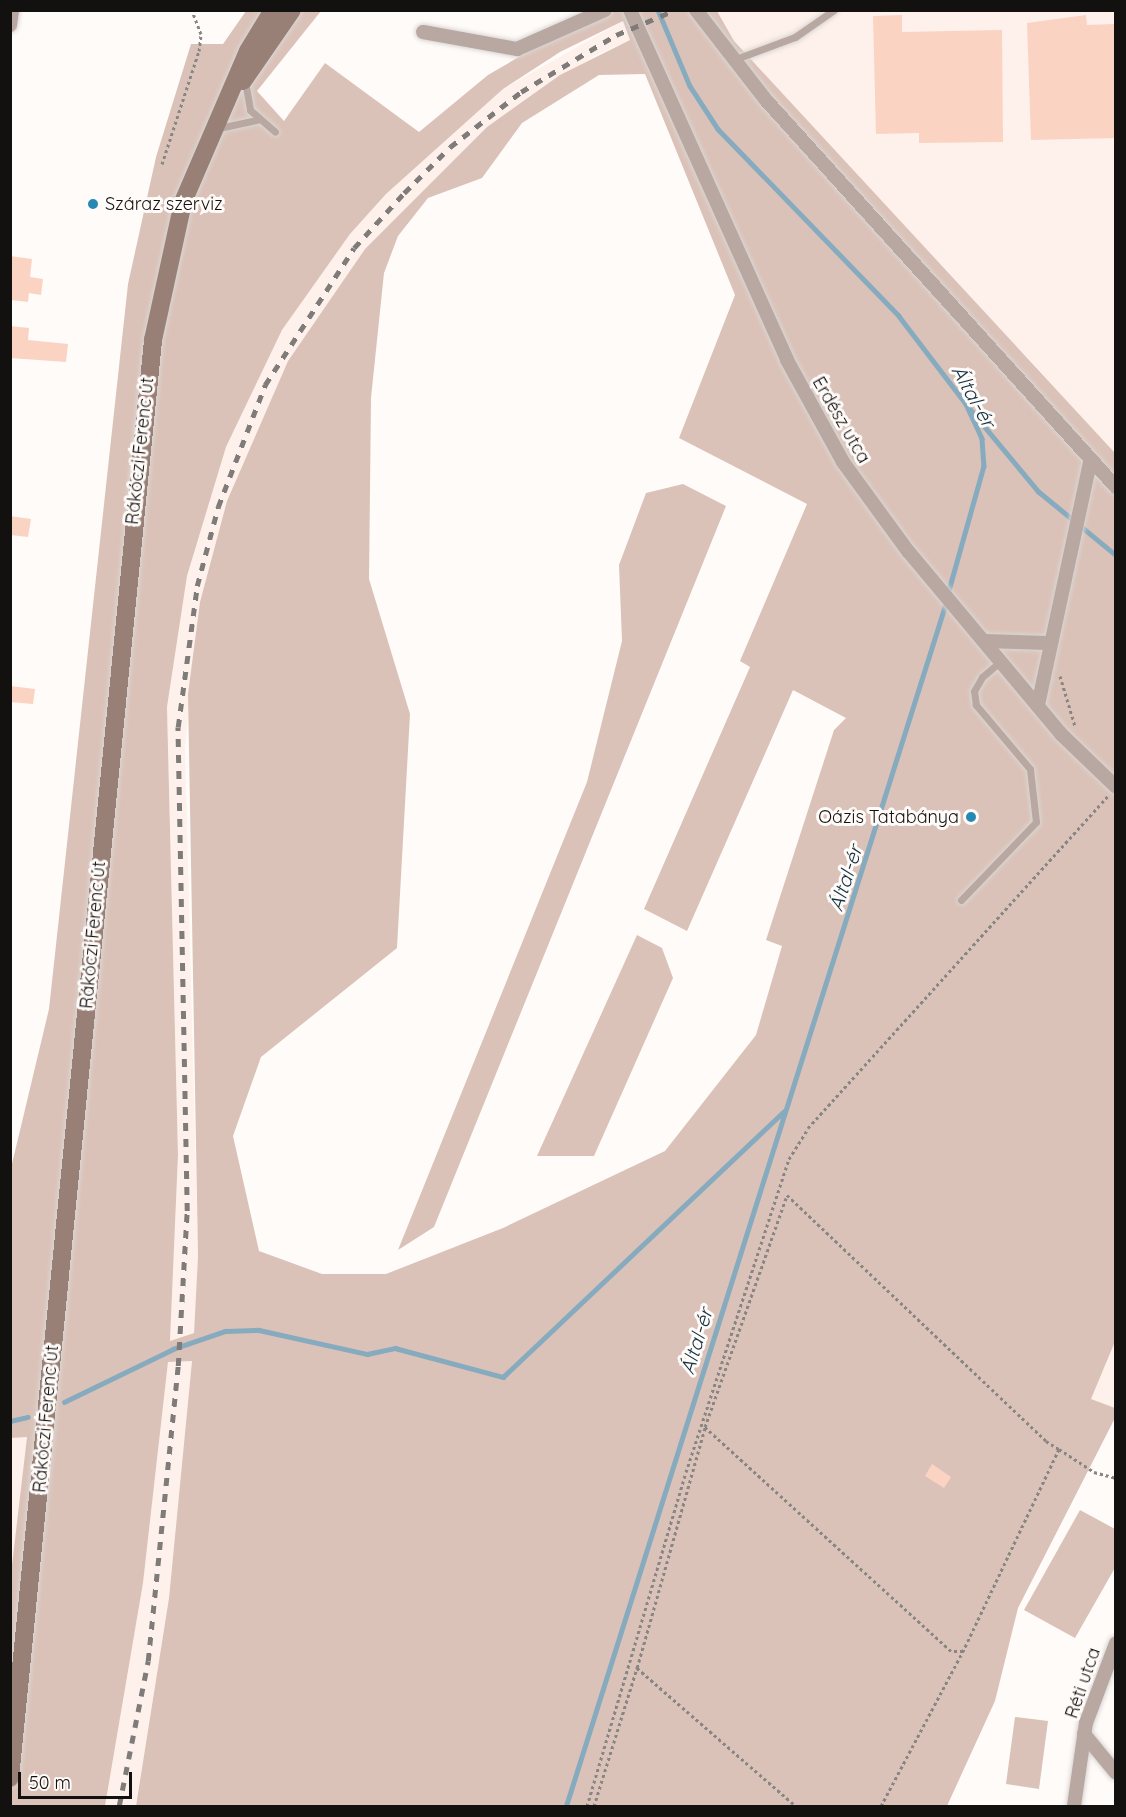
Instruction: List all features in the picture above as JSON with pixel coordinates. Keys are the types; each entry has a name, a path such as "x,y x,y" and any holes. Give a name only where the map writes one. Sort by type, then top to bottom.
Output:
{"main road":[{"name":"Rákóczi Ferenc út","path":"10,1778 140,432 172,241 210,135 224,103 273,10"},
{"name":"Rákóczi Ferenc út","path":"224,103 246,78 292,10"}],"street":[{"path":"10,25 12,10"},
{"path":"423,32 517,49 604,10"},
{"name":"Erdész utca","path":"630,10 800,387 843,462 908,551 1090,767 1116,788"},
{"path":"696,10 734,60 1090,463 1116,487"},
{"path":"1038,705 1047,644 1090,463"},
{"path":"986,641 1047,644"},
{"name":"Réti utca","path":"1074,1806 1084,1734 1116,1643"},
{"name":"Réti utca","path":"1084,1734 1116,1773"}],"lane":[{"path":"734,60 795,38 834,10"},
{"path":"246,78 246,99 258,120 275,132"},
{"path":"210,135 231,122 258,120"},
{"path":"961,900 1036,822 1030,769 976,705 974,691 982,676 1002,660"}],"path":[{"path":"162,164 199,51 201,34 192,10"},
{"path":"1060,672 1076,730"},
{"path":"587,1806 686,1472 789,1159 808,1128 1116,788"},
{"path":"594,1806 637,1668 705,1427 787,1195 1059,1449 1116,1478"},
{"path":"705,1427 951,1651 963,1651"},
{"path":"881,1806 963,1651 1059,1449"},
{"path":"637,1668 796,1806"}],"shaded area":[{"path":"246,11 321,11 257,91 284,121 325,63 419,132 488,75 598,11 717,11 734,41 1115,453 1116,1339 1091,1399 1115,1408 1115,1418 1018,1608 995,1701 947,1806 136,1806 169,1598 192,1361 168,1362 143,1583 105,1806 11,1806 10,1582 27,1437 11,1438 11,1168 49,1009 128,284 156,157 191,44 223,44","holes":["623,21 630,40 560,75 487,127 365,249 288,361 227,501 200,602 188,694 198,1256 194,1333 170,1341 178,1155 167,707 187,576 226,447 282,330 350,234 386,194 503,89 560,52","645,74 735,295 679,438 807,504 740,661 750,667 644,909 687,931 793,690 846,718 834,730 766,940 782,946 756,1035 665,1151 503,1228 386,1274 322,1274 259,1251 233,1136 261,1057 397,948 410,714 369,579 371,398 384,273 398,236 428,198 482,178 522,123 599,75"]},
{"path":"717,11 1115,11 1115,453 734,41"},
{"path":"623,21 630,40 594,56 487,127 365,249 288,361 227,501 200,602 185,747 198,1256 194,1333 170,1341 178,1155 167,707 187,576 226,447 282,330 350,234 386,194 503,89"},
{"path":"683,484 726,506 434,1227 398,1250 587,782 622,641 619,565 646,493"},
{"path":"637,935 662,948 673,978 594,1156 537,1156"},
{"path":"1115,1339 1115,1408 1090,1399"},
{"path":"168,1361 192,1361 169,1598 136,1806 105,1806 143,1583"},
{"path":"27,1437 11,1582 11,1438"},
{"path":"1080,1510 1115,1529 1116,1566 1075,1638 1024,1610"},
{"path":"1015,1717 1048,1721 1039,1789 1006,1784"}],"building":[{"path":"902,15 902,32 1002,30 1003,142 919,143 919,133 876,134 873,16"},
{"path":"1086,15 1087,25 1114,24 1116,138 1031,140 1027,23"},
{"path":"10,256 32,259 30,277 43,279 41,295 29,293 28,302 10,300"},
{"path":"10,326 29,328 28,340 68,344 66,362 10,358"},
{"path":"10,516 31,519 28,537 10,535"},
{"path":"10,686 35,689 33,704 10,702"},
{"path":"932,1464 951,1477 944,1488 925,1476"}],"waterway":[{"name":"Által-ér","path":"658,10 690,86 718,129 899,316 966,404 982,439 984,466 948,594"},
{"path":"970,409 1038,491 1116,555"},
{"name":"Által-ér","path":"566,1806 946,602"},
{"path":"64,1402 173,1349 225,1331 259,1330 367,1354 395,1348 503,1377 783,1112"},
{"path":"10,1421 28,1417"}],"railway":[{"path":"119,1806 148,1661 178,1366 187,1211 178,727 197,586 218,507 265,385 354,248 404,193 450,147 521,92 616,35 675,10"}],"place":[{"name":"Száraz szerviz","path":"93,204"},
{"name":"Oázis Tatabánya","path":"971,817"}]}
